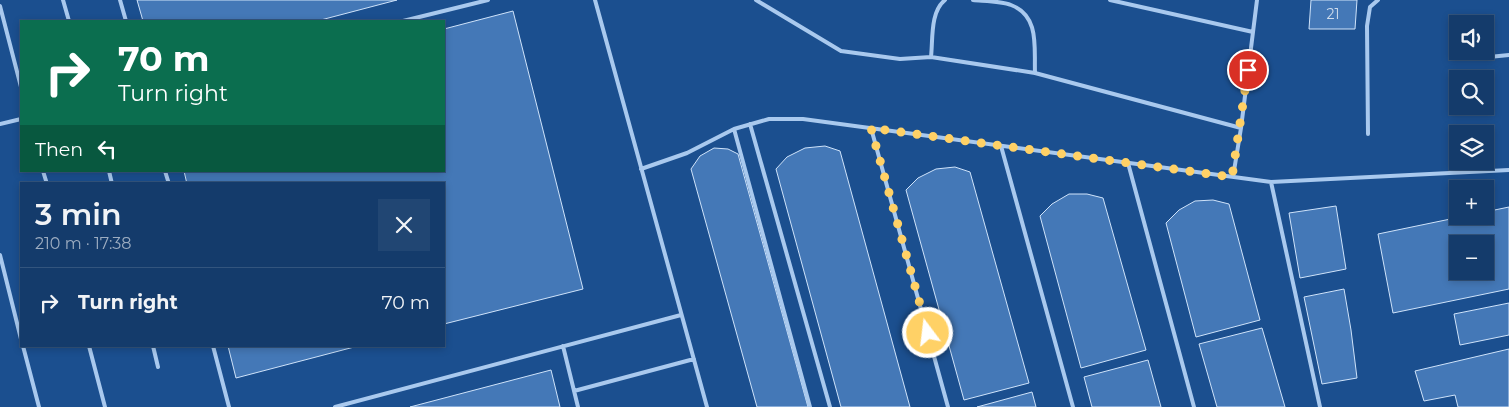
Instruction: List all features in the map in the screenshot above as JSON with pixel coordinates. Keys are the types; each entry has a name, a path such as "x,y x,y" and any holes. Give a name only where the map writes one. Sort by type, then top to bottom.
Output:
{"lane":[{"path":"64,0 69,20"},
{"path":"120,0 126,20"},
{"path":"407,20 488,0"},
{"path":"595,0 707,407"},
{"path":"756,0 841,51 900,59 931,57 1035,73 1241,128"},
{"path":"931,57 936,14 940,4 945,0"},
{"path":"973,0 1011,4 1026,14 1034,27 1035,73"},
{"path":"1110,0 1253,32"},
{"path":"1232,177 1241,128 1257,0"},
{"path":"1368,134 1367,26 1370,7 1378,0"},
{"path":"0,6 20,83"},
{"path":"1494,56 1509,55"},
{"path":"641,169 687,153 734,129 769,119 786,118 1271,182 1509,170"},
{"path":"0,124 20,119"},
{"path":"750,124 830,407"},
{"path":"871,128 948,407"},
{"path":"734,129 810,407"},
{"path":"1001,146 1073,407"},
{"path":"1128,163 1194,407"},
{"path":"1271,182 1320,407"},
{"path":"0,255 20,335"},
{"path":"335,407 682,315"},
{"path":"563,346 578,407"},
{"path":"23,347 39,407"},
{"path":"89,347 105,407"},
{"path":"153,347 158,368"},
{"path":"213,347 229,407"},
{"path":"574,391 694,359"}],"building":[{"path":"137,0 397,0 321,20 143,20"},
{"path":"1311,0 1357,0 1355,29 1309,29"},
{"path":"513,11 583,289 445,324 445,182 187,182 184,172 445,172 445,29"},
{"path":"825,146 840,151 910,407 841,407 776,169 787,157 805,148"},
{"path":"714,148 728,149 738,154 808,407 757,407 691,169 700,156"},
{"path":"955,167 970,172 1029,383 964,400 906,190 918,178 936,169"},
{"path":"1069,194 1087,194 1103,198 1146,350 1081,368 1040,216 1052,204"},
{"path":"1213,200 1229,204 1260,320 1196,337 1166,223 1179,210 1195,201"},
{"path":"1336,206 1346,269 1300,278 1289,213"},
{"path":"1509,207 1509,289 1393,313 1378,234 1449,219 1449,225 1494,225 1494,210"},
{"path":"1344,289 1357,378 1322,384 1304,297"},
{"path":"1509,303 1509,335 1460,345 1454,314"},
{"path":"1262,328 1285,407 1217,407 1199,344"},
{"path":"228,347 354,347 236,378"},
{"path":"1509,349 1509,407 1458,407 1455,395 1424,401 1415,371"},
{"path":"1148,360 1161,407 1092,407 1084,377"},
{"path":"551,370 560,407 410,407"},
{"path":"1032,392 1036,407 977,407"}],"route":[{"path":"928,333 871,128 1232,177 1241,128 1248,70"}]}
